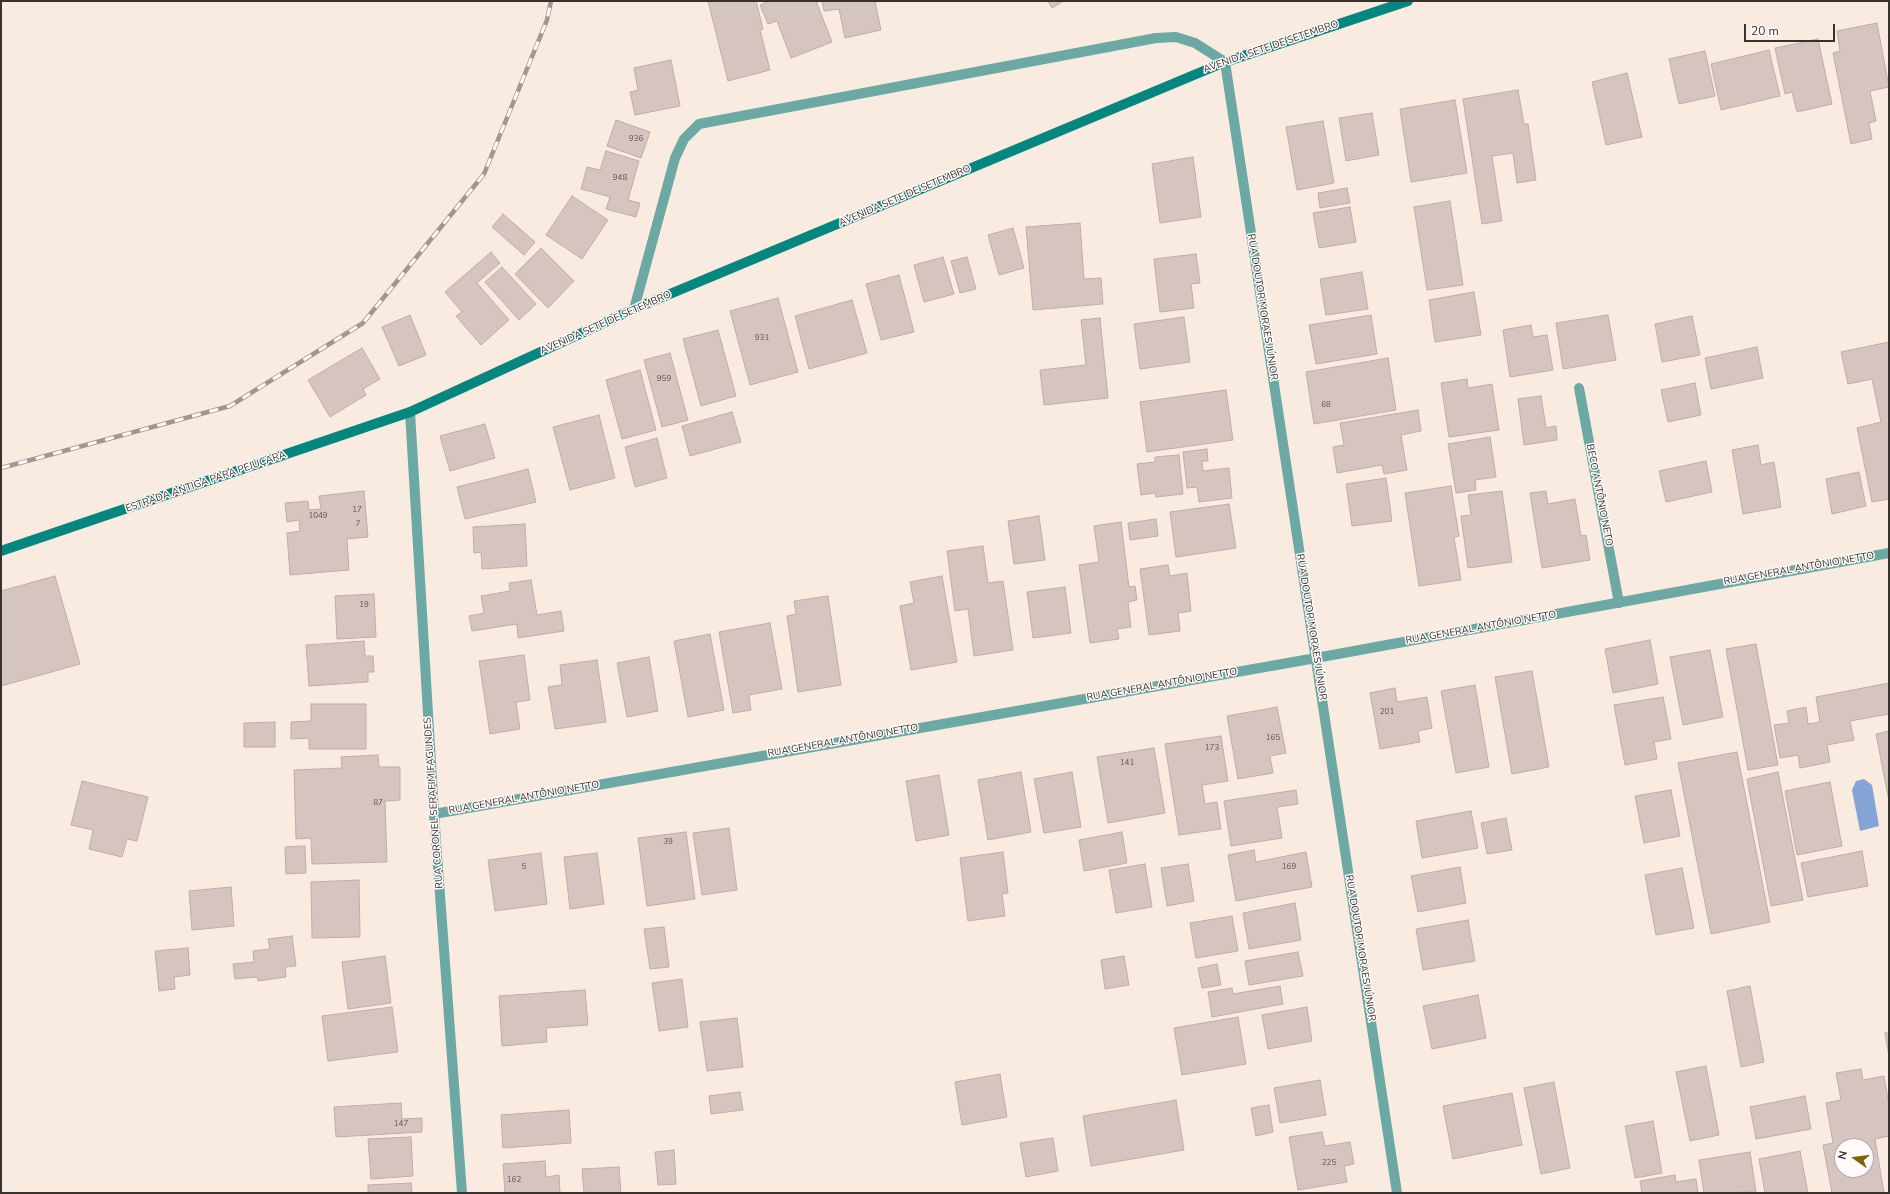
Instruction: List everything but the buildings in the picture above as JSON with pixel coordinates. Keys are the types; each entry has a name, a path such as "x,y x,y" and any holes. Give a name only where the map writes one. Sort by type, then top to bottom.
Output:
{"street":[{"name":"AVENIDA SETE DE SETEMBRO","path":"410,412 634,309 1225,62 1408,1"},
{"path":"634,309 675,158 684,139 699,124 1156,38 1176,37 1195,43 1225,62"},
{"name":"RUA DOUTOR MORAES JÚNIOR","path":"1225,62 1397,1193"},
{"name":"BECO ANTÔNIO NETO","path":"1579,388 1619,603"},
{"name":"ESTRADA ANTIGA PARA PEJUÇARA","path":"1,551 410,412"},
{"name":"RUA CORONEL SERAFIM FAGUNDES","path":"410,412 434,814 462,1193"},
{"name":"RUA GENERAL ANTÔNIO NETTO","path":"434,814 1316,658 1889,553"}],"water":[{"path":"1864,779 1872,785 1879,826 1860,831 1852,790 1856,781"}],"railway":[{"path":"1,468 230,406 363,323 484,174 547,20 551,1"}]}
